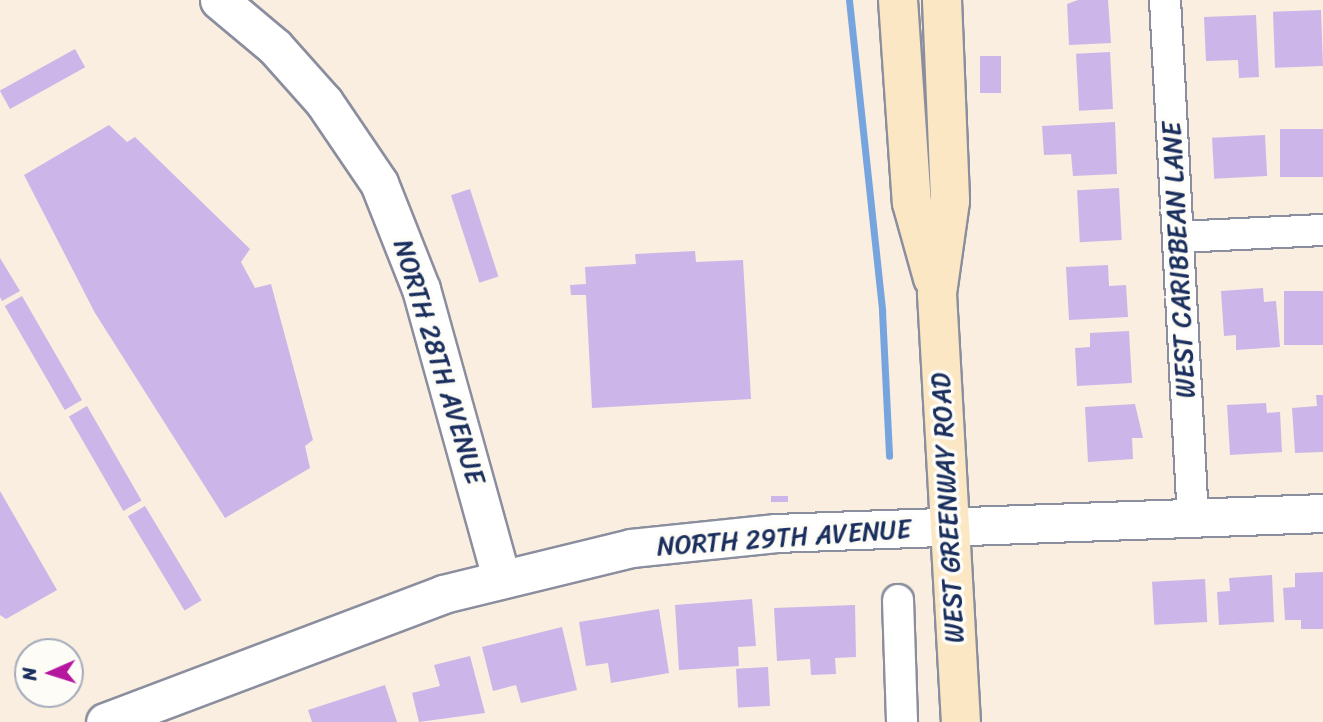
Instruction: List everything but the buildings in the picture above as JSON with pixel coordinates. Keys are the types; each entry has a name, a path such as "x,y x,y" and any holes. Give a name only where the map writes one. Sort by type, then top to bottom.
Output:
{"main road":[{"name":"WEST GREENWAY ROAD","path":"898,0 912,203 937,294"},
{"name":"WEST GREENWAY ROAD","path":"942,0 950,201 937,294 961,722"}],"street":[{"name":"NORTH 28TH AVENUE","path":"219,0 316,93 379,183 421,289 501,577"},
{"name":"WEST CARIBBEAN LANE","path":"1165,0 1193,519"},
{"path":"1179,237 1323,230"},
{"name":"NORTH 29TH AVENUE","path":"105,722 297,645 501,577 706,538 1323,513"},
{"name":"WEST GREENWAY ROAD","path":"898,600 902,722"}],"waterway":[{"path":"849,0 882,311 889,456"}]}
